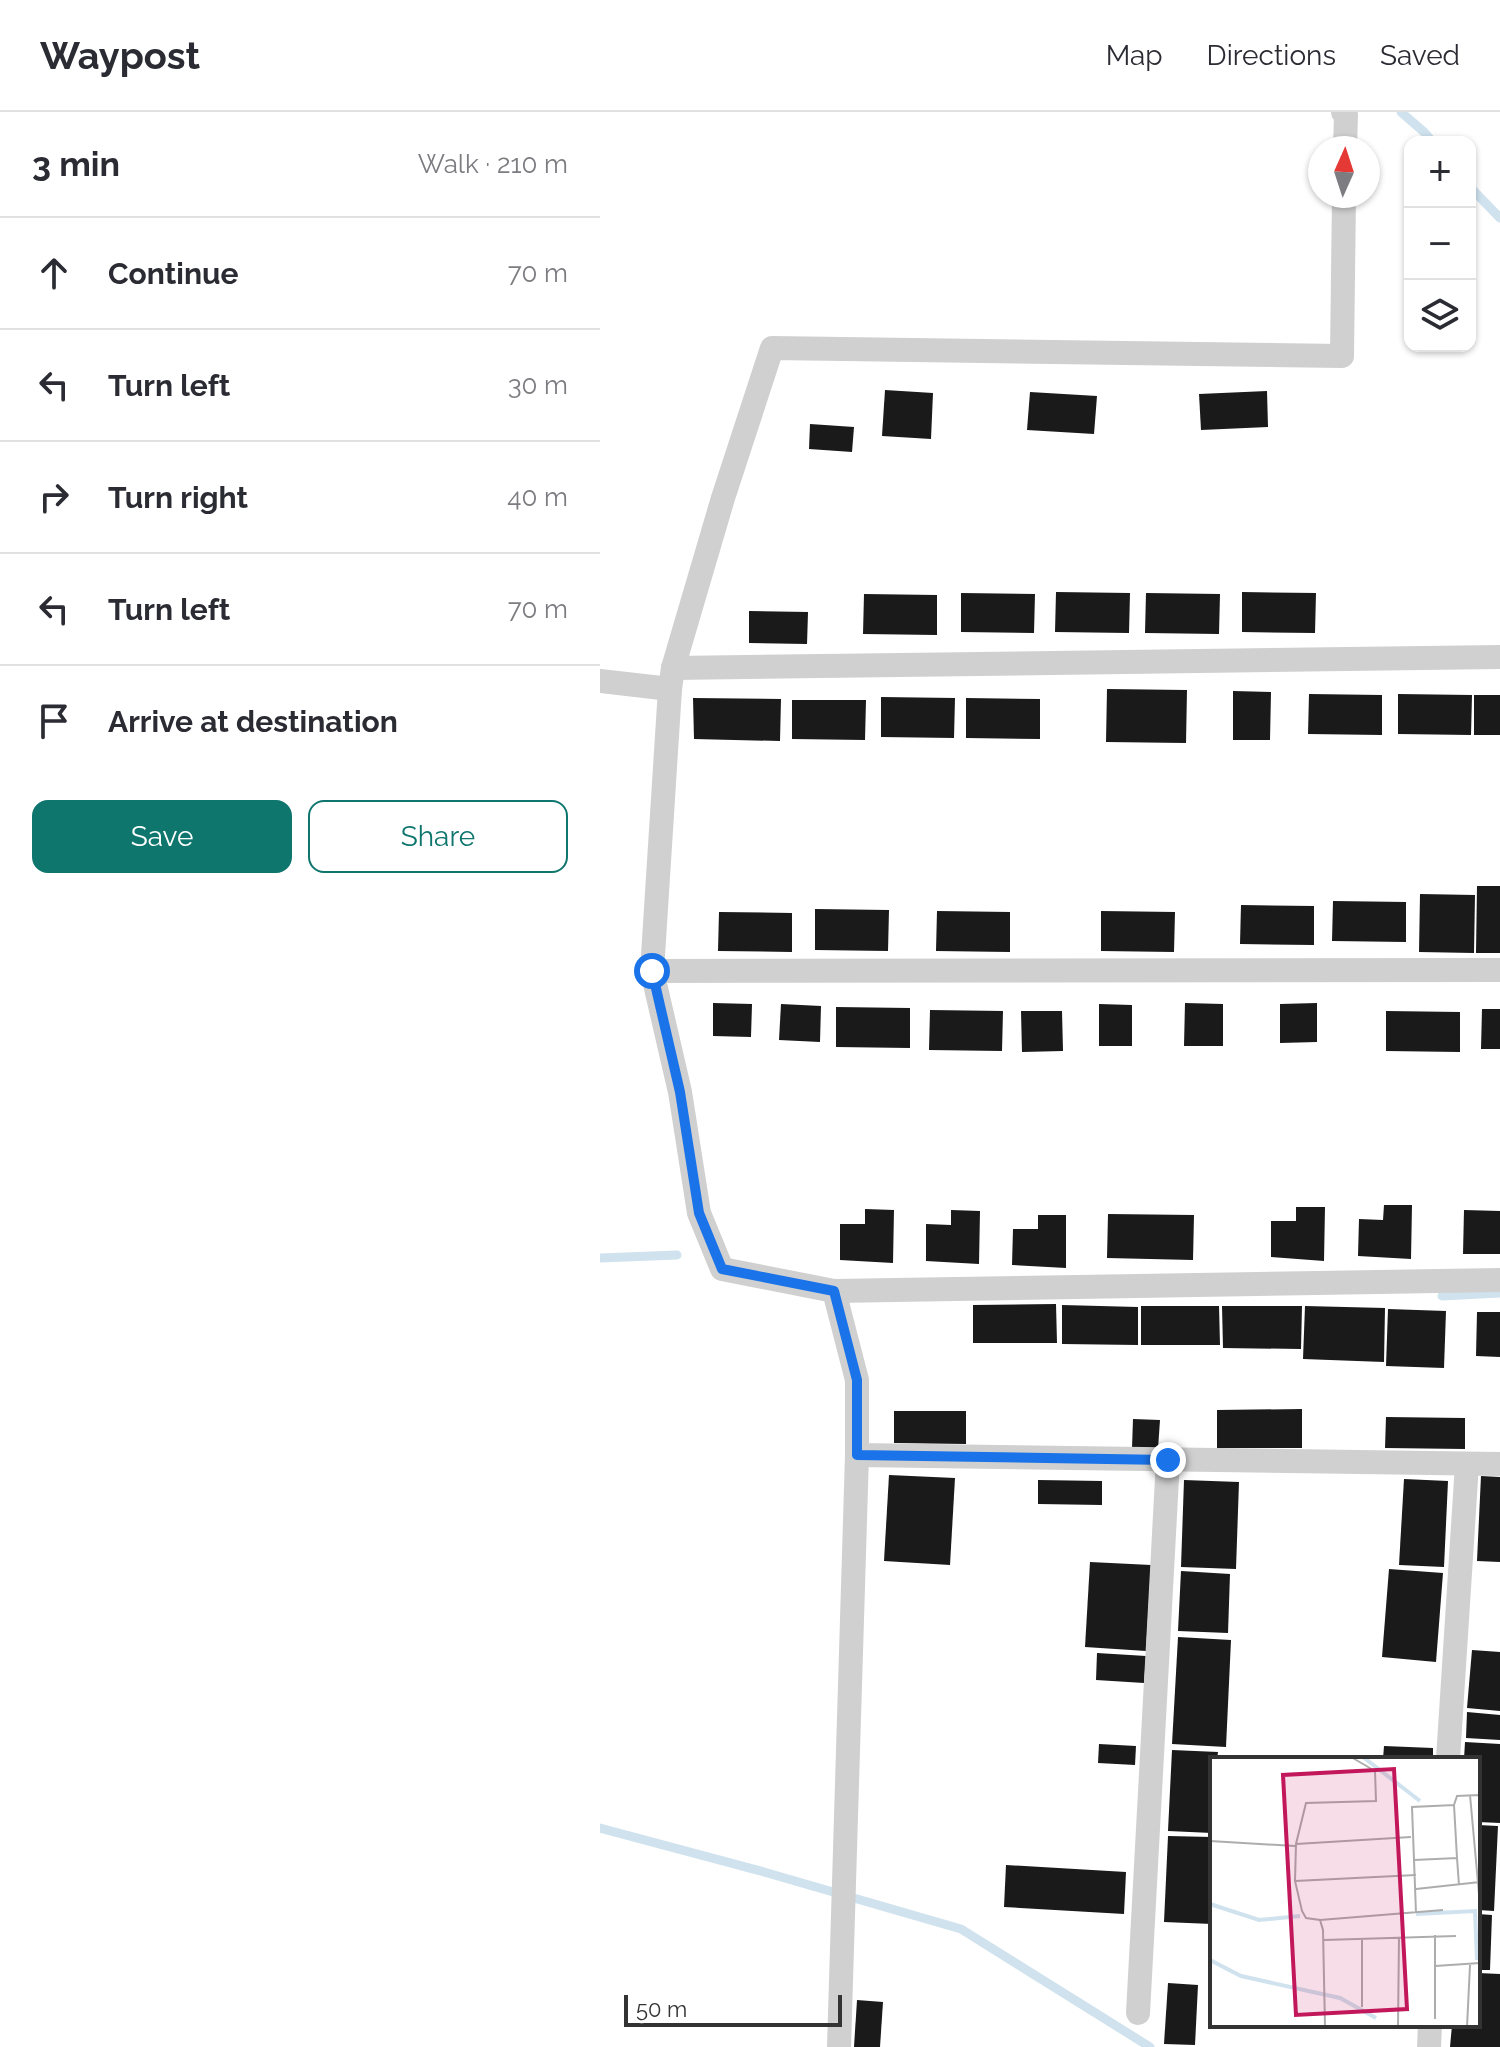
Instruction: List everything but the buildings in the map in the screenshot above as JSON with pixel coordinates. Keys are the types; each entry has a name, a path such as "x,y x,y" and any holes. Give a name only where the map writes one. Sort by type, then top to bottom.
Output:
{"street":[{"path":"1343,112 1346,115 1345,136"},
{"path":"1344,208 1342,356 772,348 723,498 671,678 652,971 680,1092 699,1213 722,1269 834,1291 1500,1280"},
{"path":"600,681 1500,657"},
{"path":"652,971 1500,970"},
{"path":"834,1291 857,1380 839,2047"},
{"path":"857,1455 1500,1464"},
{"path":"1138,2013 1168,1460"},
{"path":"1448,1757 1467,1464"},
{"path":"1429,2047 1430,2027"}],"waterway":[{"path":"1401,112 1428,136"},
{"path":"1476,193 1500,218"},
{"path":"600,1258 677,1255"},
{"path":"1442,1296 1500,1293"},
{"path":"600,1828 961,1929 1150,2047"}],"route":[{"path":"652,971 680,1092 699,1213 722,1269 834,1291 857,1380 857,1455 1168,1460"}]}
